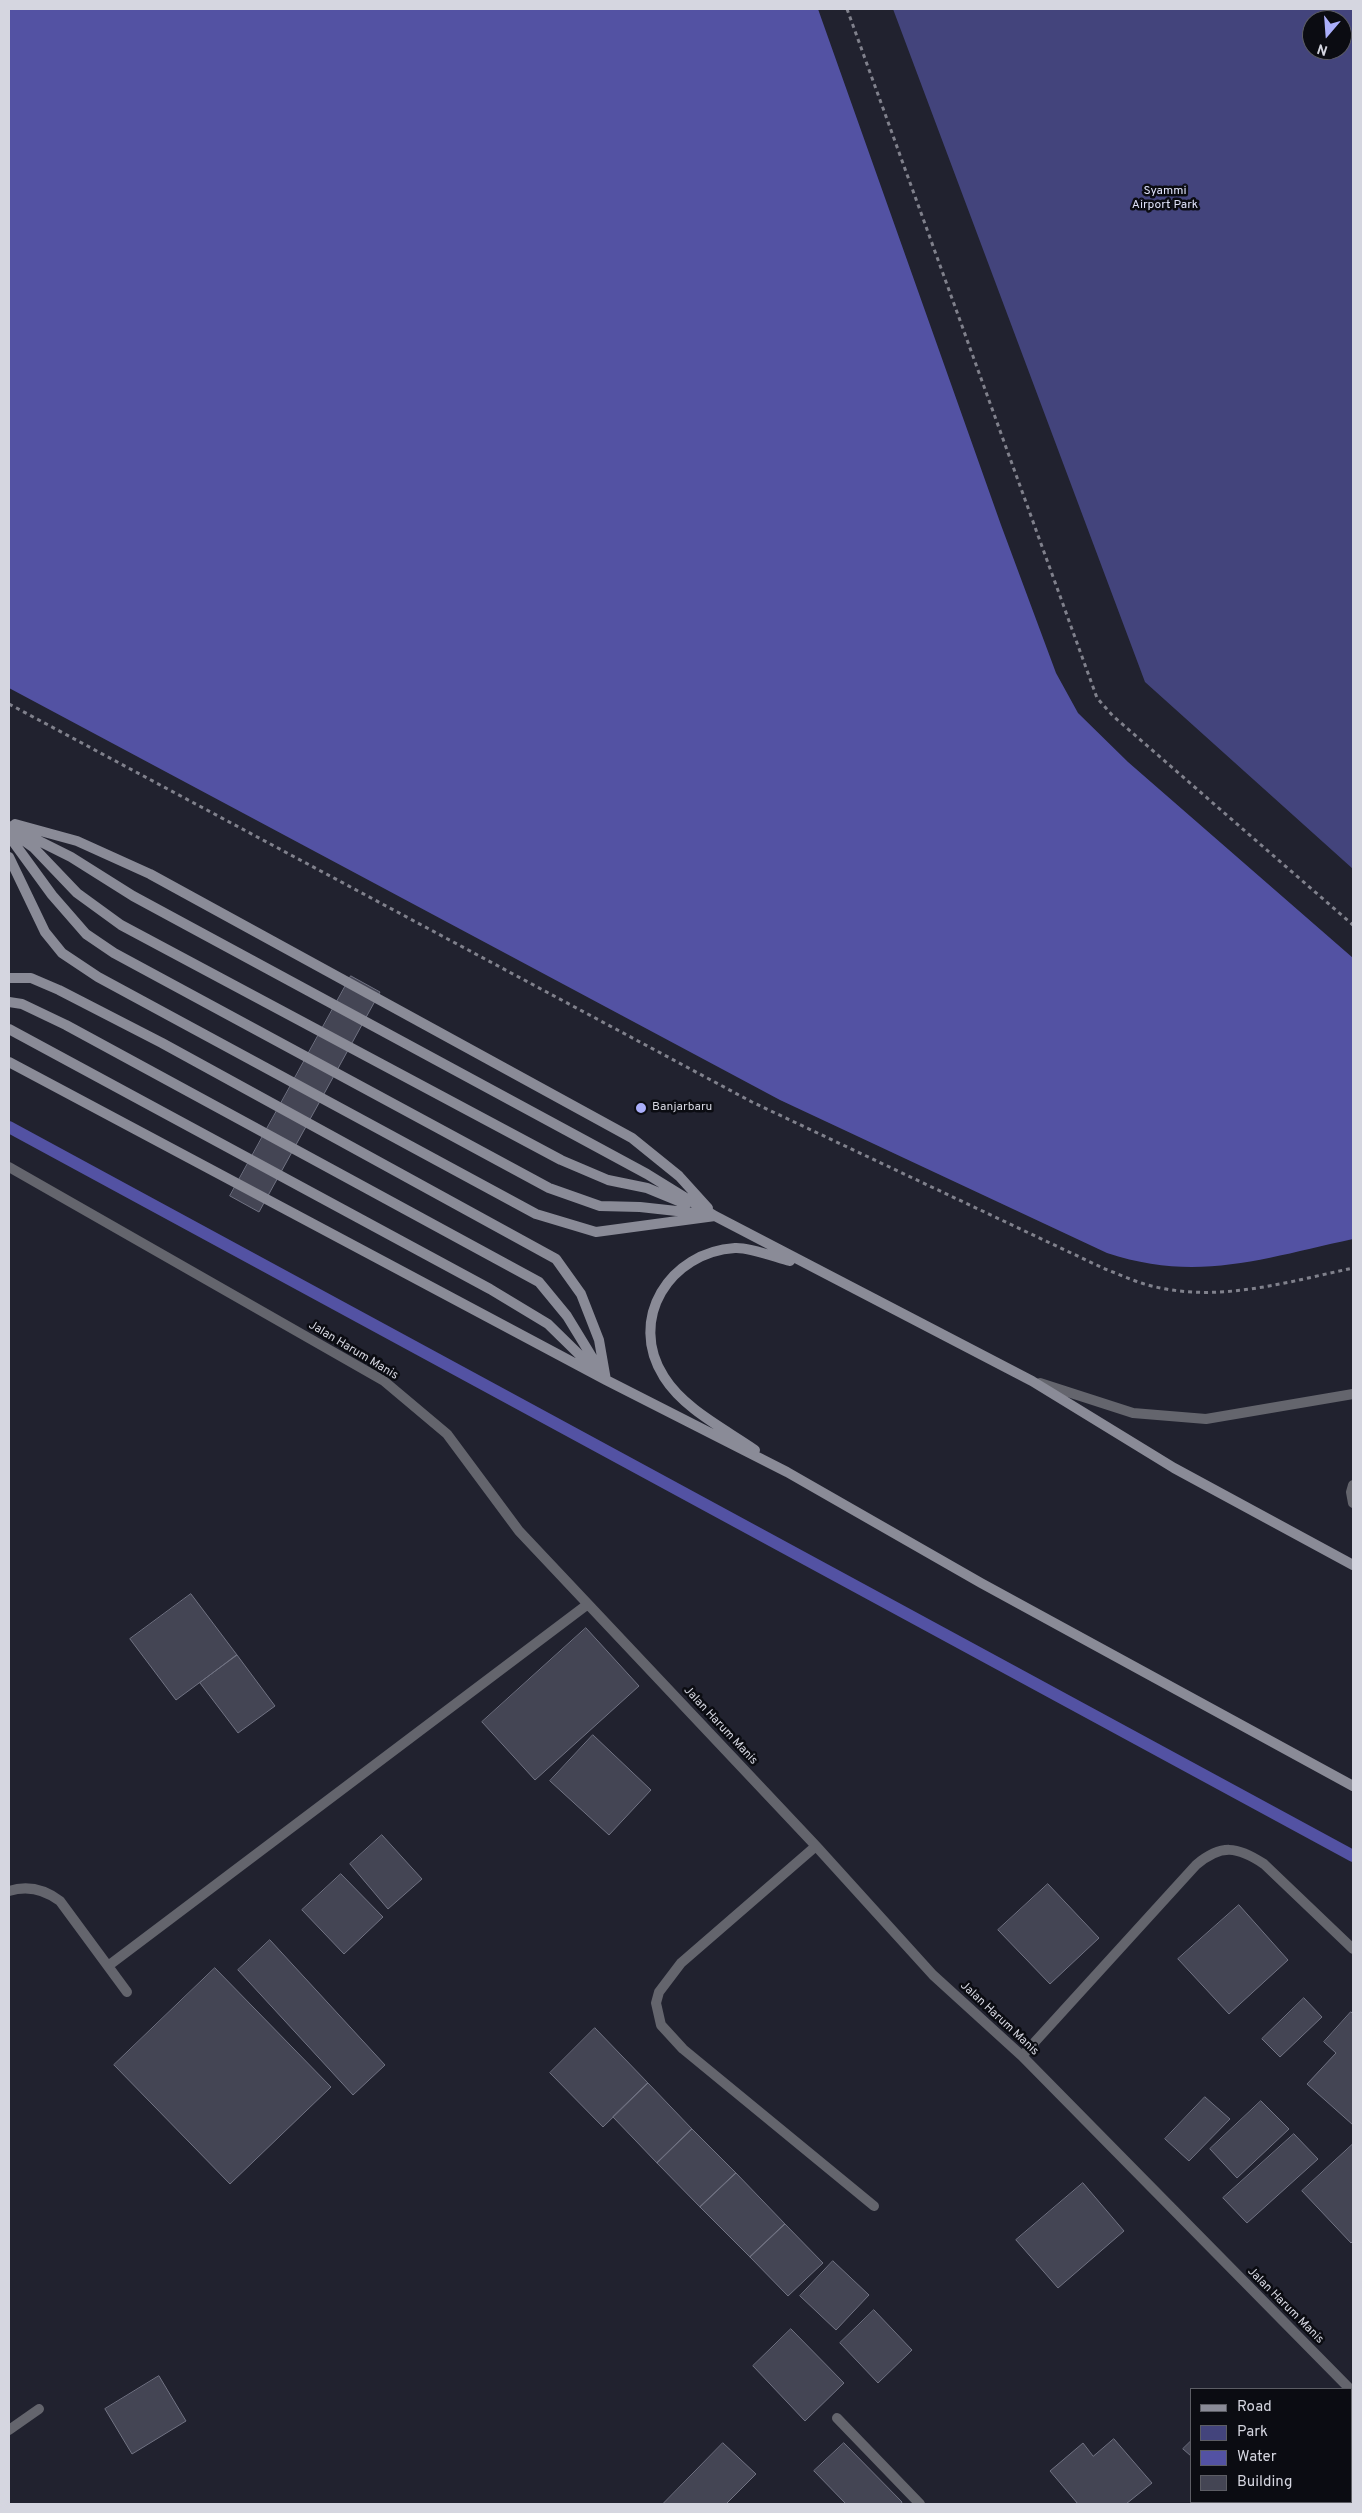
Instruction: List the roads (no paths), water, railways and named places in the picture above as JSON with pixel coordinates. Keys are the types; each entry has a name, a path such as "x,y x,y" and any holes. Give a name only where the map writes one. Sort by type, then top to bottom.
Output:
{"street":[{"path":"9,822 77,841 150,874 632,1138 679,1176 715,1216"},
{"path":"9,828 34,848 78,893 121,925 561,1160 608,1180 647,1188 715,1216"},
{"path":"9,828 71,857 142,900 647,1174 715,1216 1032,1381 1174,1468 1353,1565"},
{"path":"9,836 52,895 86,934 114,953 532,1179 550,1188 600,1206 640,1207 715,1216"},
{"path":"9,857 45,932 62,953 98,977 536,1214 596,1232 715,1216"},
{"path":"9,978 31,978 68,994 171,1048 556,1259 582,1294 599,1340 606,1380"},
{"path":"9,1002 22,1004 66,1025 539,1282 567,1316 606,1380"},
{"path":"9,1029 490,1289 548,1324 606,1380"},
{"path":"9,1062 606,1380 786,1472 981,1583 1353,1786"},
{"name":"Jalan Harum Manis","path":"9,1167 384,1381 447,1434 519,1531 816,1846 932,1975 1022,2056 1349,2388"},
{"path":"786,1472 688,1404 664,1377 652,1348 651,1318 661,1292 671,1278 677,1271 698,1257 736,1248 813,1268"},
{"path":"1032,1381 1133,1413 1206,1419 1353,1394"},
{"path":"1353,1484 1351,1492 1353,1503"},
{"path":"108,1966 588,1604"},
{"path":"816,1846 681,1963 659,1992 656,2003 661,2025 683,2049 874,2206"},
{"path":"1022,2056 1196,1865 1210,1853 1231,1849 1250,1855 1264,1864 1353,1950"},
{"path":"9,1891 23,1887 48,1892 60,1901 127,1992"},
{"path":"9,2430 39,2409"},
{"path":"837,2418 920,2504"}],"water":[{"path":"9,9 818,9 1001,525 1056,673 1078,713 1128,762 1353,958 1353,1239 1260,1260 1201,1267 1140,1262 1107,1253 780,1100 9,688"}],"waterway":[{"path":"9,1127 1353,1856"}],"place":[{"name":"Banjarbaru","path":"641,1108"}],"park label":[{"name":"Syammi Airport Park","path":"1165,199"}]}
